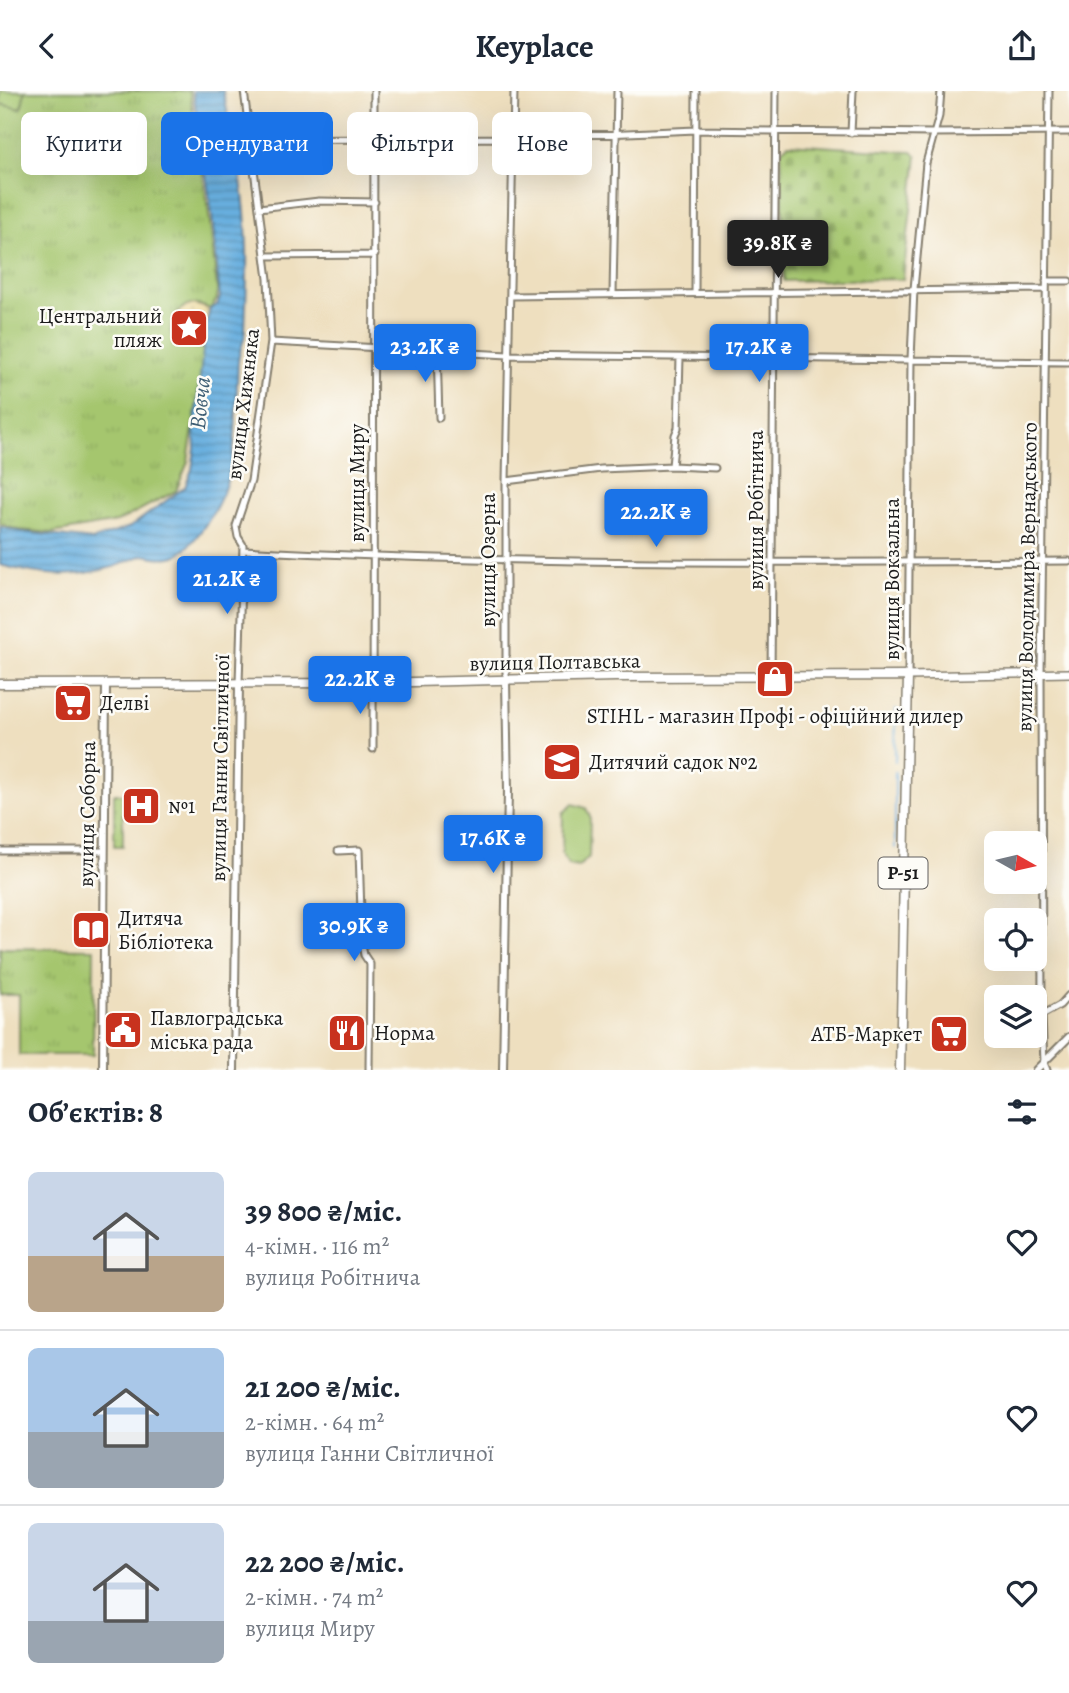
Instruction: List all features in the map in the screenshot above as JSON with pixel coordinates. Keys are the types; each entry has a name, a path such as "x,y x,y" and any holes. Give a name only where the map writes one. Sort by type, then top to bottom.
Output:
{"main road":[{"name":"вулиця Полтавська","path":"0,684 373,683 1069,673"},
{"name":"вулиця Вокзальна","path":"900,1070 908,675"}],"street":[{"name":"вулиця Хижняка","path":"244,91 247,112"},
{"name":"вулиця Миру","path":"374,91 374,112"},
{"name":"вулиця Озерна","path":"514,91 514,112"},
{"path":"612,294 617,91"},
{"path":"695,294 696,91"},
{"name":"вулиця Робітнича","path":"771,677 776,91"},
{"path":"851,133 853,91"},
{"name":"вулиця Вокзальна","path":"908,675 914,289 926,163 939,116 942,91"},
{"name":"вулиця Володимира Вернадського","path":"1042,985 1041,673 1049,91"},
{"path":"592,133 696,130 851,133 1069,132"},
{"name":"вулиця Хижняка","path":"243,550 236,526 251,481 271,342 265,256 255,175"},
{"name":"вулиця Миру","path":"373,749 374,175"},
{"name":"вулиця Озерна","path":"503,1070 508,790 506,481 513,175"},
{"path":"259,208 319,201 375,202"},
{"path":"265,256 375,255"},
{"path":"1046,281 1069,281"},
{"path":"511,296 1045,289"},
{"path":"271,342 437,349 508,355 1069,362"},
{"path":"437,349 439,418"},
{"path":"673,466 678,428 680,358"},
{"path":"506,481 589,470 673,466 715,468"},
{"path":"243,550 373,557 771,563 1069,561"},
{"name":"вулиця Ганни Світличної","path":"234,1070 243,550"},
{"name":"вулиця Соборна","path":"103,1070 106,684"},
{"path":"338,851 359,850 362,945 370,964 369,1070"},
{"path":"0,851 104,851"},
{"path":"1047,1012 1060,1005 1069,995"},
{"path":"1036,1070 1045,1067 1069,1037"},
{"name":"вулиця Володимира Вернадського","path":"1044,1048 1045,1067"}],"green space":[{"path":"0,91 25,91 21,109 0,104"},
{"path":"25,91 190,91 193,112 161,112 161,175 203,175 217,287 217,299 210,309 187,305 177,313 171,326 171,332 177,342 205,349 188,462 176,491 117,522 52,533 19,530 0,524 0,104 21,109"},
{"path":"788,144 912,152 917,156 903,279 784,281 783,258 792,258 793,245 784,245 781,150"},
{"path":"114,794 123,794 123,846 114,846"},
{"path":"573,804 586,808 590,817 589,857 578,867 569,865 562,854 563,813"},
{"path":"0,948 94,949 93,1055 19,1055 19,995 0,995"}],"sand":[{"name":"Центральний пляж","path":"194,304 210,309 205,349 180,342 172,334 171,327 179,309"}],"water":[{"path":"193,91 223,91 227,112 196,112"},
{"name":"Вовча","path":"206,175 240,175 247,253 245,333 238,360 230,471 214,511 188,546 171,557 144,555 113,567 70,575 29,572 0,565 0,527 93,540 130,527 185,487 192,469 195,449 194,430 206,324 210,309 217,305 220,298"}],"waterway":[{"path":"895,761 896,709"},
{"path":"895,772 895,848"}],"place":[{"name":"Центральний пляж","path":"189,328"},
{"name":"STIHL - магазин Профі - офіційний дилер","path":"775,679"},
{"name":"Делві","path":"73,703"},
{"name":"Дитячий садок №2","path":"562,762"},
{"name":"№1","path":"141,806"},
{"name":"Дитяча Бiблiотека","path":"91,930"},
{"name":"Павлоградська міська рада","path":"123,1030"},
{"name":"Норма","path":"347,1033"},
{"name":"АТБ-Маркет","path":"949,1034"}]}
